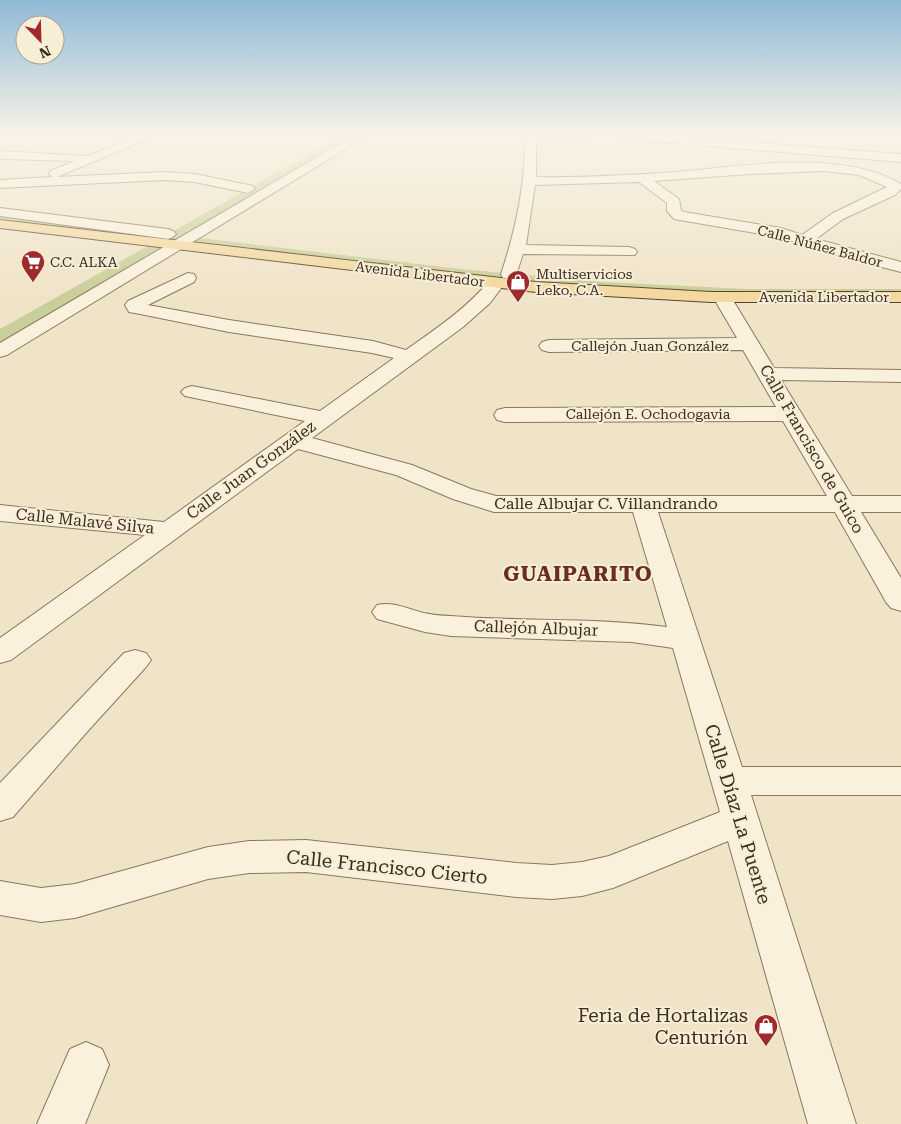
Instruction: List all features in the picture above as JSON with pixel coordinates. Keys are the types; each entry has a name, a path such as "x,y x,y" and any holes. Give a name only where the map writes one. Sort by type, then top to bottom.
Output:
{"main road":[{"name":"Avenida Libertador","path":"0,218 175,237 633,294 722,297 901,297"},
{"name":"Avenida Libertador","path":"7,225 175,237"},
{"name":"Avenida Libertador","path":"503,279 705,288 901,289"}],"street":[{"path":"91,278 175,237 264,188"},
{"path":"503,279 517,249 526,210 528,188"},
{"name":"Calle Núñez Baldor","path":"656,188 674,202 674,211 679,216 765,230 806,239 860,257 901,267"},
{"path":"806,239 838,216 894,188"},
{"path":"214,208 248,189"},
{"name":"Avenida Libertador","path":"0,212 53,218 175,237"},
{"path":"0,234 7,225"},
{"path":"0,351 175,237"},
{"path":"517,249 629,252"},
{"path":"188,278 134,305 135,308 229,326 366,346 408,356"},
{"name":"Calle Juan González","path":"0,653 470,312 503,279"},
{"name":"Calle Francisco de Guico","path":"722,297 901,602"},
{"name":"Callejón Juan González","path":"549,346 750,344"},
{"path":"768,374 901,376"},
{"path":"192,392 322,418"},
{"name":"Callejón E. Ochodogavia","path":"505,415 792,414"},
{"name":"Calle Albujar C. Villandrando","path":"292,440 404,470 462,494 494,504 901,504"},
{"name":"Calle Díaz La Puente","path":"643,504 832,1124"},
{"name":"Calle Malavé Silva","path":"0,513 169,530"},
{"name":"Callejón Albujar","path":"387,612 434,624 613,631 686,640"},
{"path":"0,807 74,724 135,660"},
{"path":"728,781 901,781"},
{"name":"Calle Francisco Cierto","path":"0,898 41,905 75,901 208,863 249,856 306,856 516,880 552,882 582,879 613,872 740,820"},
{"path":"61,1124 86,1065"}],"green space":[{"path":"249,188 273,188 192,237 460,269 603,282 747,289 901,289 901,297 633,294 177,245 0,351 0,329 153,243 0,224 0,212 168,234"}],"place":[{"name":"C.C. ALKA","path":"33,283"},
{"name":"Multiservicios Leko, C.A.","path":"518,303"},
{"name":"Feria de Hortalizas Centurión","path":"766,1047"}],"district":[{"name":"GUAIPARITO","path":"578,574"}]}
